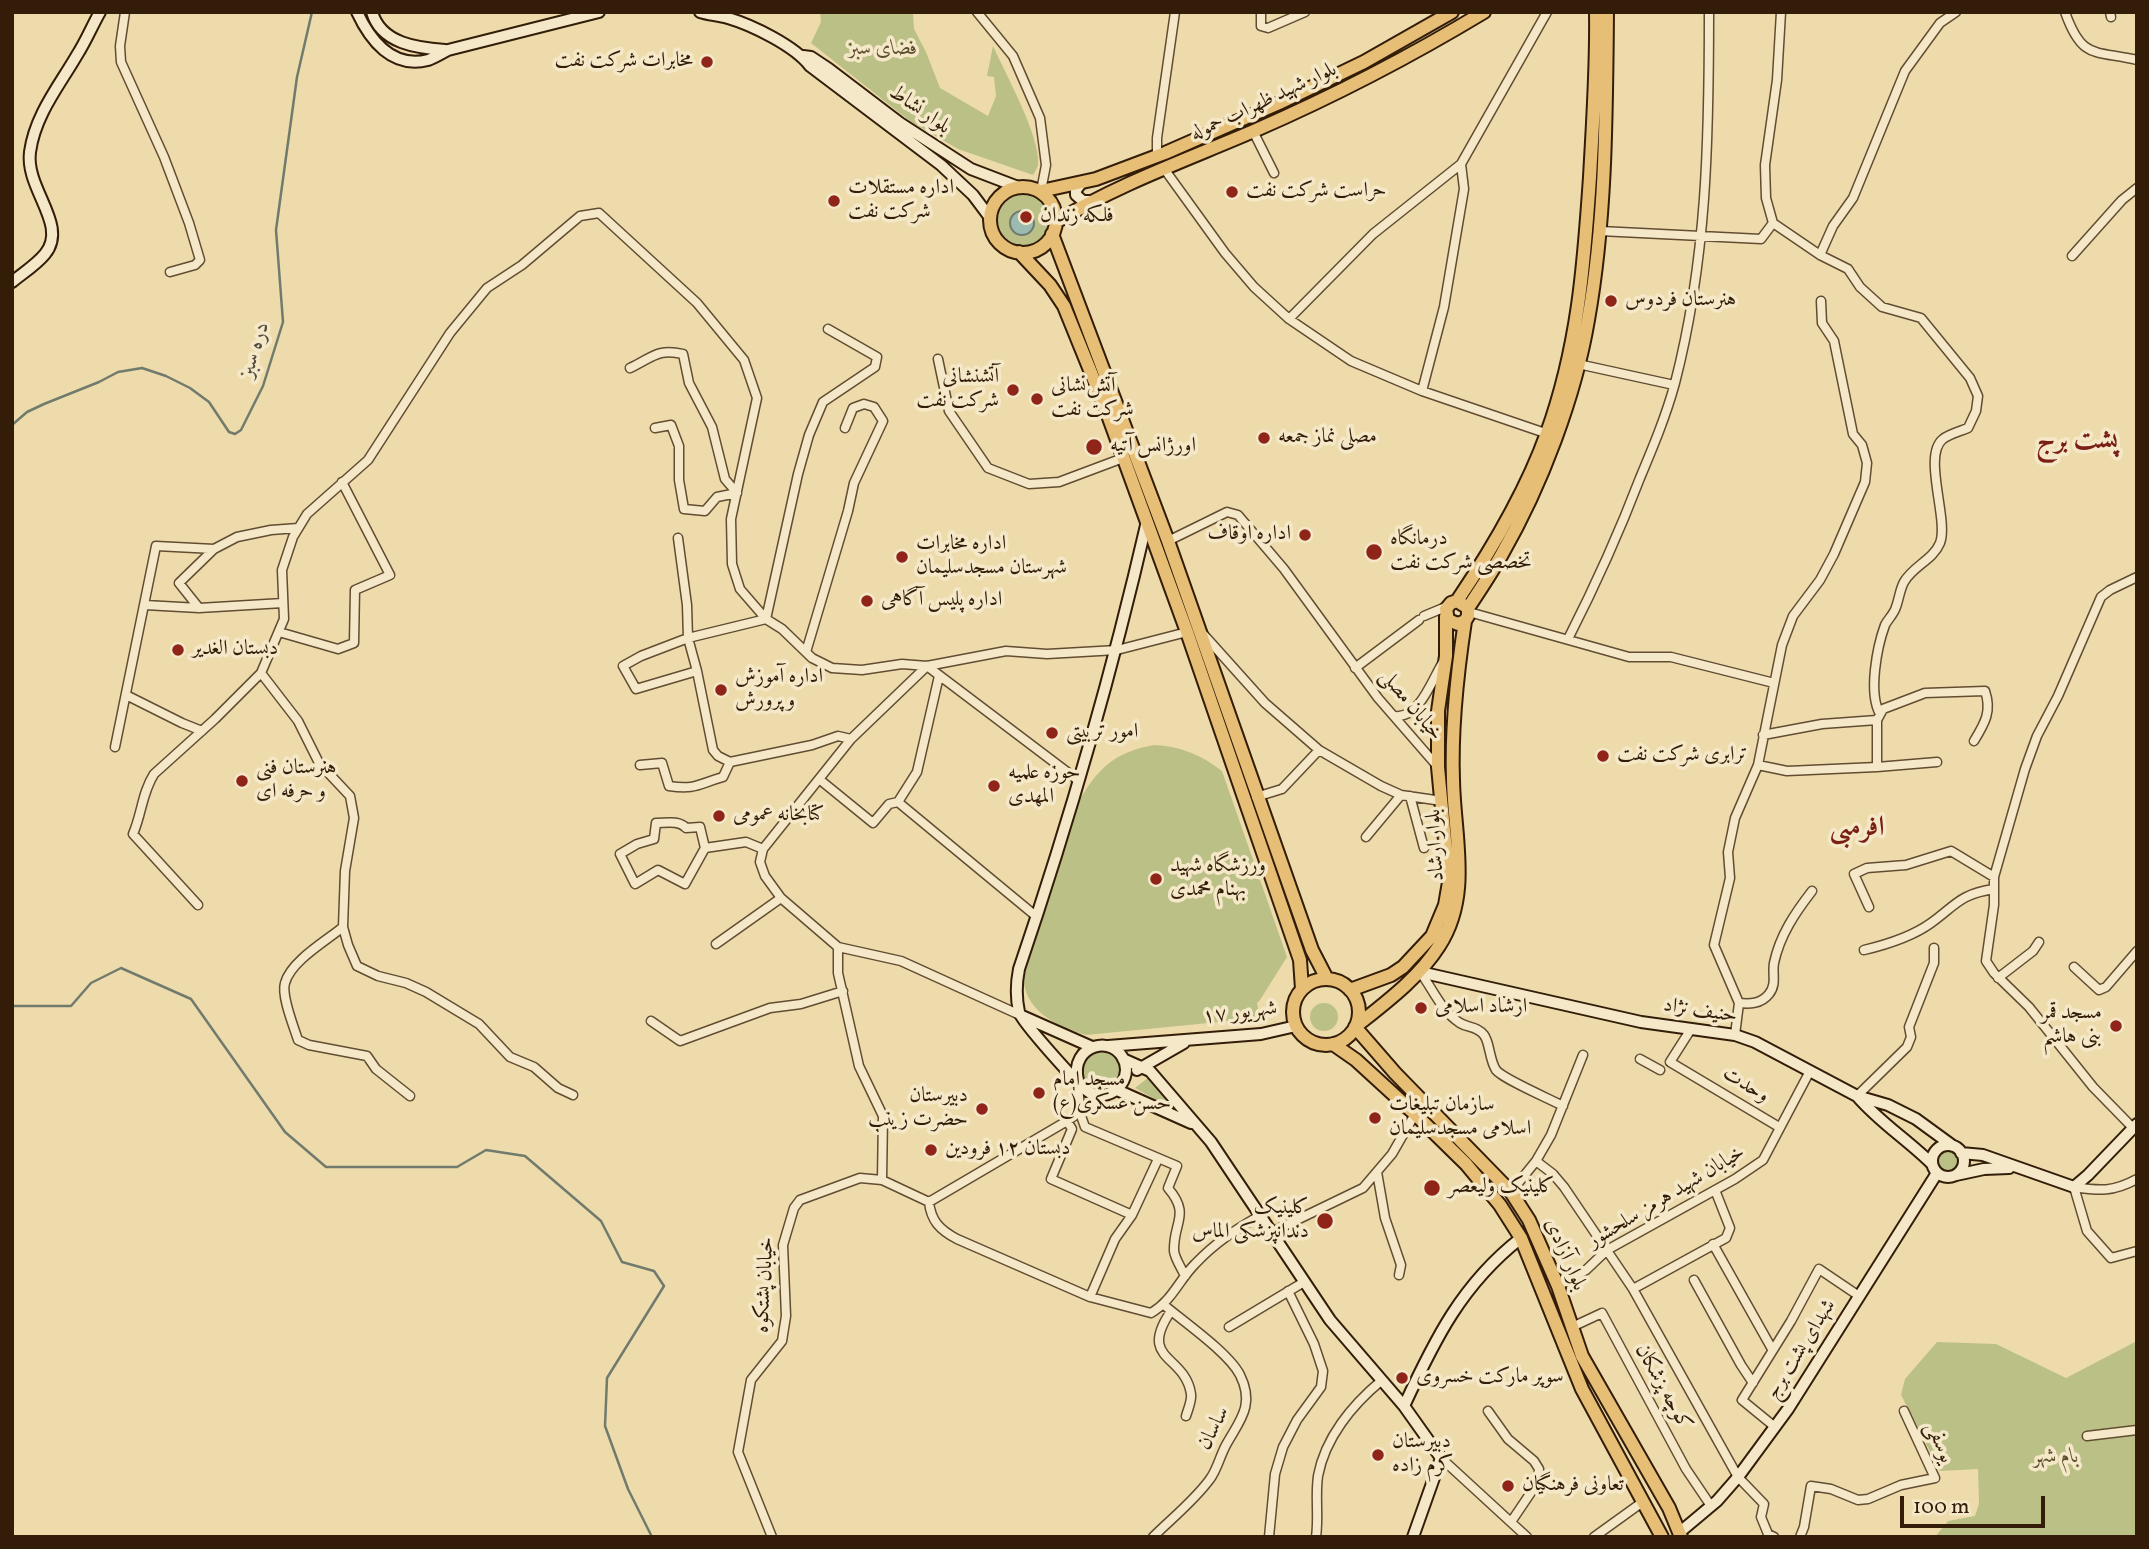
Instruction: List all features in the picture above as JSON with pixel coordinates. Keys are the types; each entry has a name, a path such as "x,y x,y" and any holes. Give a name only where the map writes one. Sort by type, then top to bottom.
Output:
{"main road":[{"path":"12,282 37,261 51,244 52,223 31,174 30,151 51,96 100,12"},
{"path":"357,12 367,34 384,52 409,61 428,60 448,50 599,12"},
{"path":"372,12 373,18 386,33 401,43 418,48 448,50"},
{"name":"بلوار نشاط","path":"700,12 729,18 803,56 811,57 900,123 971,170 1018,187"},
{"name":"بلوار شهید ظهراب حموله","path":"1041,191 1096,179 1157,156 1279,103 1364,62 1452,12"},
{"name":"بلوار شهید ظهراب حموله","path":"1054,228 1093,201 1253,131 1392,64 1485,12"},
{"path":"1551,435 1578,318 1593,128 1596,12"},
{"path":"1459,611 1551,435 1578,363 1588,321 1600,231 1607,12"},
{"name":"بلوار نشاط","path":"803,56 810,66 941,166 973,195 991,219"},
{"path":"1082,181 1076,195 1083,201 1093,201"},
{"path":"1054,228 1042,247 1035,250 1019,252 1005,247 992,230 991,219 995,202 1004,193 1018,187 1041,191 1052,205 1054,228 1069,276 1168,541 1194,631 1300,960 1302,989"},
{"path":"1019,252 1050,285 1063,306 1147,522 1194,631 1312,950 1327,979"},
{"path":"1050,285 1056,271 1069,276"},
{"path":"1147,522 1117,650 1016,986 1020,1015 1088,1092 1103,1095 1120,1086 1140,1067 1189,1040"},
{"name":"بلوار ارشاد","path":"1355,1027 1420,972 1439,946 1457,902 1460,878 1446,781 1438,767 1438,711 1446,656 1459,611"},
{"name":"بلوار ارشاد","path":"1350,990 1391,975 1403,967 1421,950 1436,929 1445,905 1449,882 1442,801 1456,691 1459,611"},
{"name":"حنیف نژاد","path":"1420,972 1641,1022 1735,1035 1755,1042 1857,1096 1888,1105 1916,1119 1957,1149"},
{"path":"1327,979 1343,984 1350,990 1358,1007 1355,1027 1342,1041 1333,1044 1311,1041 1296,1026 1293,1006 1302,989 1314,981 1327,979"},
{"path":"1020,1015 1092,1047 1106,1046 1154,1076 1210,1142 1329,1320 1404,1406 1441,1458 1413,1537"},
{"name":"۱۷ شهریور","path":"1106,1046 1261,1034 1296,1026"},
{"name":"بلوار آزادی","path":"1355,1027 1395,1073 1511,1192 1530,1220 1558,1286 1582,1356 1669,1508 1681,1534"},
{"name":"بلوار آزادی","path":"1333,1044 1356,1060 1415,1114 1500,1205 1521,1238 1582,1389 1664,1537"},
{"path":"1078,1080 1076,1073 1080,1057 1092,1047"},
{"path":"1154,1076 1169,1050"},
{"path":"1120,1086 1126,1074 1124,1059"},
{"path":"1120,1086 1193,1124"},
{"path":"1857,1096 1870,1111 1910,1142 1934,1169 1946,1178 1984,1169 2016,1167"},
{"path":"1934,1169 1932,1159 1937,1149 1947,1145 2074,1187 2135,1126"},
{"path":"1956,1175 1963,1168 1964,1157 1957,1149"},
{"name":"شهدای پشت برج","path":"1681,1534 1738,1477 1775,1427 1860,1296 1934,1169"},
{"path":"1404,1406 1454,1308 1477,1279 1505,1250 1521,1238"},
{"path":"1664,1537 1681,1534"}],"street":[{"path":"125,12 120,46 121,62 163,156 200,260 195,265 170,272"},
{"path":"977,12 1013,56 1040,118 1046,166 1041,191"},
{"path":"1157,156 1157,138 1175,12"},
{"path":"1261,12 1261,26 1268,28 1305,12"},
{"path":"1289,319 1373,234 1461,164 1547,12"},
{"path":"1568,639 1596,584 1636,490 1659,433 1674,385 1702,234 1707,181 1709,12"},
{"path":"1781,12 1777,80 1765,165 1766,198 1773,223 1820,255 1849,269 1860,287 1882,307 1922,318 1970,378 1978,396 1976,411 1968,428 1944,438 1937,447 1937,496 1942,527 1940,542 1930,557 1914,568 1903,582 1895,611 1887,621 1879,643 1875,673 1877,767"},
{"path":"1820,255 1833,226 1853,198 1905,71 1940,23 1956,12"},
{"path":"2065,12 2073,34 2091,52 2137,60"},
{"path":"1253,131 1274,173"},
{"path":"1422,391 1444,307 1464,189 1461,164"},
{"path":"1164,170 1225,253 1254,287 1289,319 1350,361 1422,391 1551,435"},
{"path":"2072,256 2122,200 2137,188"},
{"path":"198,905 133,834 142,813 144,795 154,774 261,673 284,619 282,570 298,528 307,514 368,460 450,333 487,288 522,265 580,216 599,213 697,303 744,359 757,398 731,519 732,564 740,589 766,619 782,629 806,652 832,668 862,670 902,664 927,666 1006,651 1046,654 1117,650 1194,631 1265,703 1319,750 1381,786 1406,796 1442,801"},
{"path":"1600,231 1761,239 1773,223"},
{"path":"1735,1035 1739,1003 1714,945 1730,878 1728,852 1735,818 1758,765 1782,645 1793,616 1820,580 1834,554 1865,482 1867,463 1861,445 1853,434 1834,341 1822,323 1821,302"},
{"path":"766,619 798,474 809,435 823,402 875,367 877,357 828,329"},
{"path":"629,369 668,350 684,354 689,383 712,427 725,479 737,493"},
{"path":"938,359 949,411 989,468 1029,484 1059,482 1123,458"},
{"path":"1578,363 1674,385"},
{"path":"806,652 854,483 883,421 874,407 864,404 853,408 845,428"},
{"path":"655,428 671,425 679,446 679,480 684,509 705,510 717,497 737,493"},
{"path":"279,632 338,649 354,643 355,590 390,576 342,482"},
{"name":"خیابان مصلی","path":"1168,541 1227,512 1238,515 1284,569 1355,668 1438,767"},
{"path":"199,607 179,583 214,549 237,537 298,528"},
{"path":"678,538 687,604 688,638 713,750 718,756 730,762 812,745 838,736 851,739"},
{"path":"114,747 156,546 214,549"},
{"path":"2135,1126 2093,1087 2029,1007 1998,978 1986,961 1993,916 1994,877 2037,736 2058,696 2101,597 2137,577"},
{"path":"145,605 199,607 283,603"},
{"path":"1355,668 1422,618 1459,611 1629,657 1671,657 1774,683"},
{"path":"697,671 636,689 623,666 688,638 766,619"},
{"path":"1395,716 1403,717 1420,703 1446,656"},
{"path":"927,666 1079,780"},
{"path":"927,666 851,739 763,849 760,862 765,876 781,898 838,947 901,961 1020,1015"},
{"path":"261,673 298,721 319,763 350,796 354,818 345,871 343,927 357,966 426,992 479,1024 510,1057 534,1067 558,1088 573,1095"},
{"path":"819,779 873,822 889,804 898,802 917,772 939,676"},
{"path":"1878,717 1882,709 1925,693 1985,691 1990,705 1987,719 1973,741"},
{"path":"126,695 202,731"},
{"path":"1763,735 1878,717"},
{"path":"1256,797 1282,789 1319,750"},
{"path":"640,765 662,763 669,786 687,789 697,788 702,783 723,777 730,762"},
{"path":"1758,765 1787,771 1937,762"},
{"path":"1366,837 1406,796"},
{"path":"1406,796 1424,848"},
{"path":"898,802 1037,917"},
{"path":"656,823 674,823 686,828 700,827 705,848 685,884 658,870 635,884 620,854 637,844 654,839 656,823"},
{"path":"705,848 746,842 763,849"},
{"path":"1869,907 1854,874 1867,868 1906,865 1951,852 1994,877"},
{"path":"1864,950 1910,935 1931,923 1957,901 1980,891 1994,889"},
{"path":"1739,1003 1755,1004 1769,995 1775,979 1773,965 1786,930 1812,891"},
{"path":"716,944 781,898"},
{"path":"343,927 293,967 284,985 298,1041 367,1056 376,1069 410,1096"},
{"path":"1998,978 2039,943"},
{"path":"838,947 838,973 859,1066 883,1116 882,1180"},
{"path":"1857,1096 1907,1047 1911,1037 1909,1027 1934,963 1934,948"},
{"path":"2074,967 2099,990 2106,987 2137,951"},
{"path":"1420,972 1448,1012 1461,1023 1477,1028 1486,1037 1489,1055 1498,1072 1563,1106"},
{"path":"651,1021 680,1041 770,1008 802,1004 843,990"},
{"name":"وحدت","path":"1691,1029 1670,1062 1779,1128 1810,1071"},
{"path":"1511,1192 1536,1161 1551,1135 1583,1055"},
{"path":"1640,1059 1660,1070"},
{"path":"1078,1080 1080,1113 1085,1127 1177,1166 1168,1188 1181,1207 1174,1253 1185,1276"},
{"path":"1103,1095 1067,1121 929,1202 930,1215 941,1230 1090,1297 1152,1313 1168,1308"},
{"path":"1272,1232 1363,1188 1392,1154 1415,1114"},
{"path":"1067,1121 1072,1129 1051,1180 1132,1215"},
{"name":"خیابان شهید هرمز سلحشور","path":"1558,1286 1586,1270 1607,1250 1714,1191 1763,1160 1779,1128"},
{"path":"1090,1297 1115,1239 1132,1215 1158,1158"},
{"path":"1536,1161 1564,1187 1633,1290 1738,1477 1763,1504 1761,1517 1768,1534 1774,1537"},
{"path":"1377,1172 1385,1219 1401,1265 1399,1275"},
{"name":"خیابان پشتکوه","path":"772,1537 738,1452 751,1380 782,1341 786,1315 783,1245 794,1208 800,1200 860,1178 882,1180 929,1202"},
{"path":"2137,1180 2104,1191 2074,1187 2087,1231 2104,1251 2111,1258 2137,1251"},
{"path":"1633,1290 1726,1238 1730,1228 1714,1191"},
{"path":"1186,1416 1192,1396 1187,1381 1160,1349 1158,1338 1162,1324 1168,1308 1193,1265 1227,1234 1261,1215"},
{"path":"1713,1244 1772,1349"},
{"path":"1775,1427 1742,1400 1791,1321 1819,1269 1860,1296"},
{"path":"1694,1280 1753,1383"},
{"path":"1229,1326 1304,1282"},
{"path":"1269,1537 1275,1474 1283,1447 1297,1420 1321,1387 1323,1371 1314,1345 1288,1291"},
{"name":"ساسان","path":"1153,1537 1197,1496 1213,1476 1218,1460 1244,1417 1247,1400 1240,1374 1223,1355 1168,1308"},
{"name":"کوچه پزشکان","path":"1572,1327 1602,1313 1686,1469 1711,1506"},
{"path":"1316,1537 1319,1518 1318,1475 1326,1451 1343,1420 1360,1398 1381,1381"},
{"path":"1489,1411 1508,1439 1534,1461 1539,1469 1538,1482 1511,1522"},
{"name":"یوسفی","path":"1800,1537 1811,1486 1831,1489 1858,1500 1868,1499 1901,1485 1935,1478 1904,1411"},
{"path":"2087,1436 2137,1430"},
{"path":"1441,1458 1527,1537"},
{"path":"1594,1537 1644,1501"}],"green space":[{"name":"فضای سبز","path":"820,12 913,12 914,29 940,88 988,116 996,96 994,77 987,76 993,46 1034,138 1038,165 1033,175 958,149 911,122 811,43 821,22"},
{"path":"1023,195 1042,202 1049,221 1042,240 1023,247 1004,240 997,221 1004,202"},
{"name":"ورزشگاه شهید بهنام محمدی","path":"1154,745 1190,752 1222,771 1287,957 1257,1003 1260,1018 1086,1035 1063,1027 1043,1015 1028,997 1023,974 1079,801 1093,779 1109,763 1128,752"},
{"path":"1324,1003 1334,1007 1338,1017 1334,1027 1324,1031 1314,1027 1310,1017 1314,1007"},
{"path":"1101,1050 1109,1051 1115,1056 1120,1062 1120,1078 1115,1084 1109,1089 1101,1090 1093,1089 1087,1084 1082,1078 1081,1070 1082,1062 1087,1056 1093,1051"},
{"path":"1149,1077 1171,1104 1169,1107 1135,1088"},
{"path":"1948,1147 1958,1151 1962,1161 1958,1171 1948,1175 1938,1171 1934,1161 1938,1151"},
{"name":"بام شهر","path":"2137,1341 2137,1537 1935,1537 1948,1521 1975,1516 1979,1504 1978,1469 1940,1471 1901,1395 1905,1379 1937,1342 1996,1344 2066,1378"}],"water":[{"path":"1022,211 1030,215 1034,223 1030,231 1022,235 1014,231 1010,223 1014,215"}],"waterway":[{"name":"دره سبز","path":"12,425 27,412 44,404 118,372 142,368 190,388 209,402 229,432 235,434 241,430 263,386 283,322 276,230 297,77 312,12"},
{"path":"12,1006 71,1006 91,983 121,968 191,999 285,1132 326,1167 457,1167 486,1150 525,1156 601,1221 622,1262 654,1271 664,1286 607,1378 605,1426 628,1489 652,1537"}],"place":[{"name":"مخابرات شرکت نفت","path":"707,62"},
{"name":"حراست شرکت نفت","path":"1232,192"},
{"name":"اداره مستقلات شرکت نفت","path":"834,201"},
{"name":"فلکه زندان","path":"1026,217"},
{"name":"هنرستان فردوس","path":"1611,301"},
{"name":"آتشنشانی شرکت نفت","path":"1013,390"},
{"name":"آتش‌نشانی شرکت نفت","path":"1037,399"},
{"name":"مصلی نماز جمعه","path":"1264,438"},
{"name":"اورژانس آتیه","path":"1094,447"},
{"name":"اداره اوقاف","path":"1305,535"},
{"name":"درمانگاه تخصصی شرکت نفت","path":"1374,552"},
{"name":"اداره مخابرات شهرستان مسجدسلیمان","path":"902,557"},
{"name":"اداره پلیس آگاهی","path":"867,601"},
{"name":"دبستان الغدیر","path":"178,650"},
{"name":"اداره آموزش و پرورش","path":"721,690"},
{"name":"امور تربیتی","path":"1052,733"},
{"name":"ترابری شرکت نفت","path":"1603,756"},
{"name":"هنرستان فنی و حرفه ای","path":"242,781"},
{"name":"حوزه علمیه المهدی","path":"994,786"},
{"name":"کتابخانه عمومی","path":"719,816"},
{"name":"ورزشگاه شهید بهنام محمدی","path":"1156,879"},
{"name":"ارشاد اسلامی","path":"1421,1008"},
{"name":"مسجد قمر بنی هاشم","path":"2116,1026"},
{"name":"مسجد امام حسن عسکری(ع)","path":"1039,1093"},
{"name":"دبیرستان حضرت زینب","path":"982,1109"},
{"name":"سازمان تبلیغات اسلامی مسجدسلیمان","path":"1375,1118"},
{"name":"دبستان ۱۲ فرودین","path":"931,1150"},
{"name":"کلینیک ولیعصر","path":"1432,1188"},
{"name":"کلینیک دندانپزشکی الماس","path":"1325,1221"},
{"name":"سوپر مارکت خسروی","path":"1402,1378"},
{"name":"دبیرستان کرم زاده","path":"1378,1455"},
{"name":"تعاونی فرهنگیان","path":"1508,1486"}],"district":[{"name":"پشت برج","path":"2077,443"},
{"name":"افرمبی","path":"1857,830"}]}
